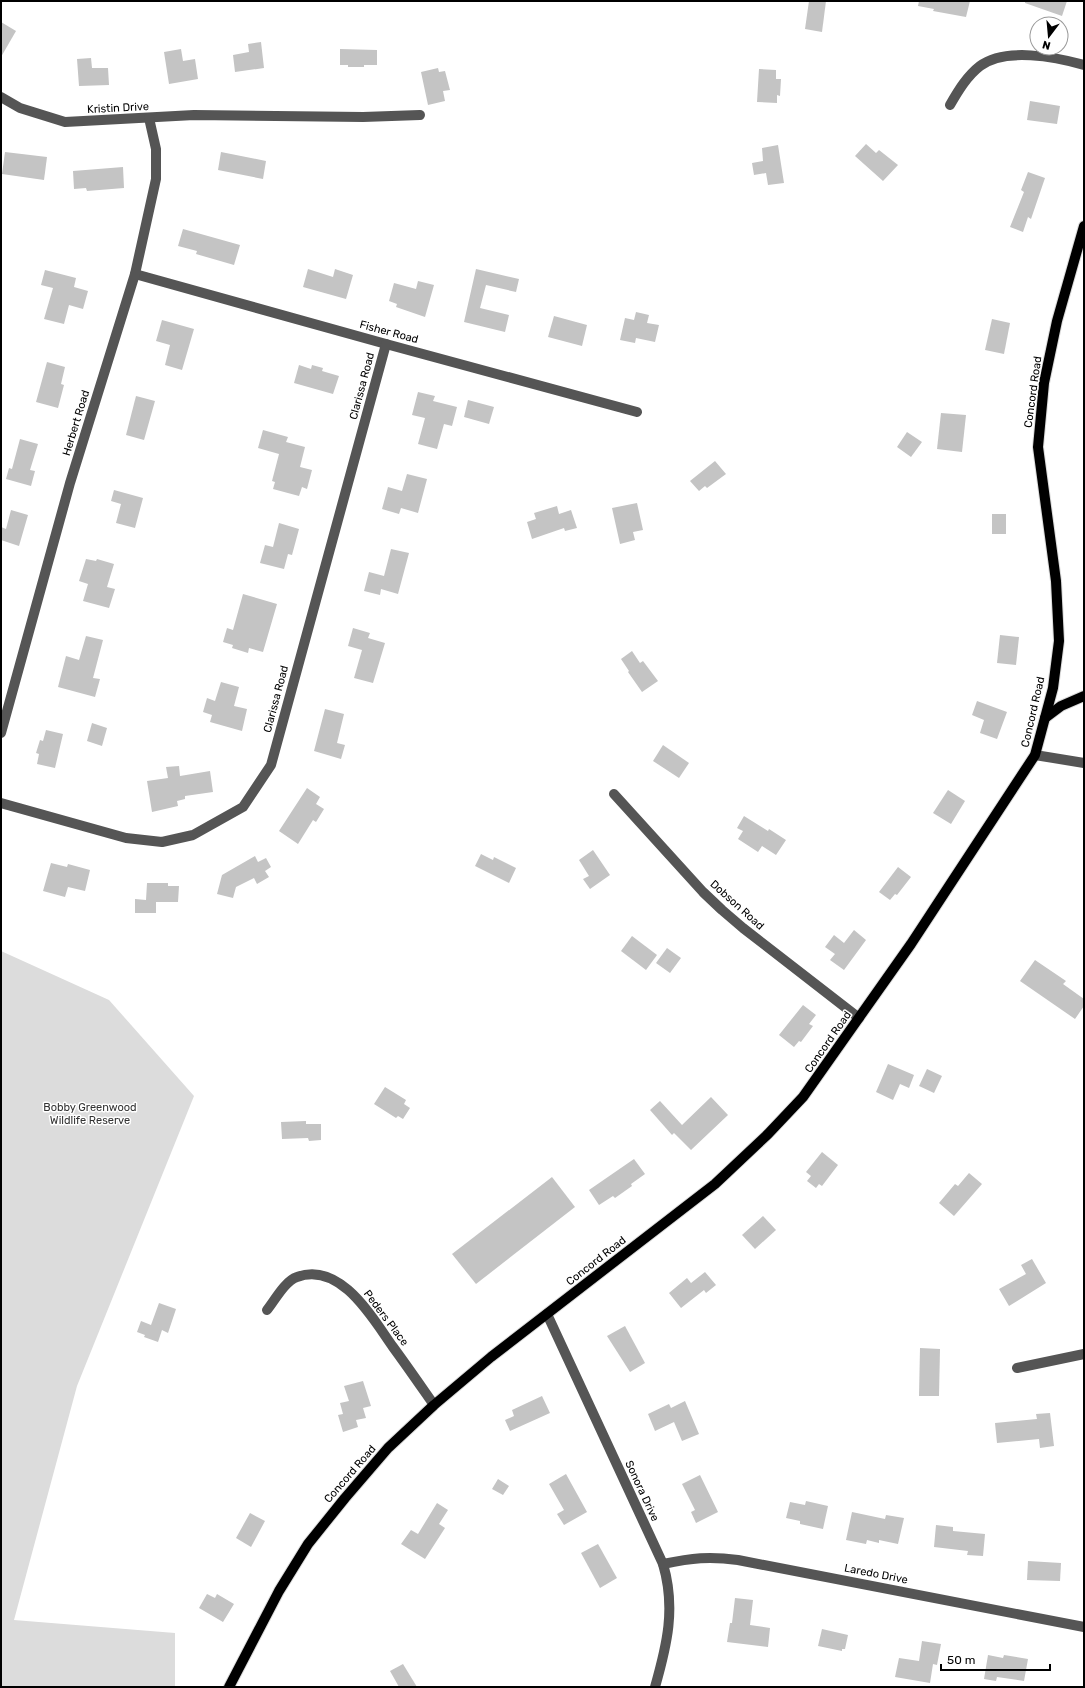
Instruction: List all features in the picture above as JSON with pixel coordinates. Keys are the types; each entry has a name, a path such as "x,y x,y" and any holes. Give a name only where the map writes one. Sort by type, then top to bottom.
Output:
{"main road":[{"name":"Concord Road","path":"229,1687 279,1591 308,1544 388,1448 434,1404 491,1357 721,1179 768,1134 803,1097 915,938 1035,755 1053,688 1058,642 1056,580 1038,447 1044,382 1058,321 1084,226"},
{"path":"1046,718 1061,706 1084,696"}],"street":[{"path":"950,105 962,85 979,66 990,60 1004,57 1030,55 1068,60 1084,64"},
{"name":"Kristin Drive","path":"1,97 20,108 65,122 241,115 362,117 420,115"},
{"name":"Herbert Road","path":"1,733 70,483 135,274 156,180 156,149 149,118"},
{"name":"Fisher Road","path":"135,274 637,412"},
{"name":"Clarissa Road","path":"1,803 126,838 162,842 193,835 243,807 271,765 386,344"},
{"path":"1035,755 1084,763"},
{"name":"Dobson Road","path":"614,794 703,892 722,910 859,1018"},
{"name":"Peders Place","path":"267,1310 288,1284 296,1277 308,1274 320,1275 342,1285 363,1304 434,1404"},
{"name":"Sonora Drive","path":"547,1314 664,1564 668,1579 670,1608 665,1652 655,1687"},
{"path":"1017,1368 1084,1354"},
{"name":"Laredo Drive","path":"664,1564 699,1557 731,1559 1084,1627"}],"green space":[{"name":"Bobby Greenwood Wildlife Reserve","path":"1,951 109,1000 194,1096 77,1386 14,1620 175,1633 175,1687 1,1687"}],"building":[{"path":"809,1 826,1 822,32 805,29"},
{"path":"919,1 970,1 966,17 933,11 934,9 918,6"},
{"path":"1025,1 1067,1 1062,16 1025,3"},
{"path":"1,22 16,31 1,57"},
{"path":"261,42 264,68 235,72 233,55 249,52 248,44"},
{"path":"181,49 183,61 195,59 198,79 169,84 164,52"},
{"path":"340,49 377,50 377,65 348,67 348,65 340,65"},
{"path":"91,58 92,68 108,68 109,85 79,86 77,59"},
{"path":"438,68 439,72 445,71 450,90 443,91 445,101 428,105 421,72"},
{"path":"759,69 776,70 776,79 781,79 780,96 777,95 777,103 757,102"},
{"path":"1030,101 1060,106 1057,124 1027,120"},
{"path":"866,144 876,153 879,150 898,165 883,181 855,156"},
{"path":"778,145 784,183 768,185 766,173 754,175 752,163 763,161 762,148"},
{"path":"5,152 47,157 44,180 2,174"},
{"path":"221,152 266,161 263,179 218,170"},
{"path":"123,167 124,188 87,191 86,188 74,189 73,171"},
{"path":"1028,172 1045,178 1031,219 1028,217 1023,232 1010,227 1024,192 1021,190"},
{"path":"183,229 240,245 234,265 196,254 197,251 178,246"},
{"path":"308,269 333,277 335,269 353,275 346,299 303,287"},
{"path":"476,269 519,279 516,292 486,285 480,308 509,315 505,332 464,322"},
{"path":"45,270 76,278 74,287 88,291 83,309 69,305 64,324 44,319 53,288 41,285"},
{"path":"418,281 434,285 425,317 396,307 397,304 389,301 394,283 416,289"},
{"path":"636,312 649,315 647,323 659,325 655,342 636,338 635,343 620,340 625,318 634,320"},
{"path":"554,316 587,325 582,346 548,337"},
{"path":"992,319 1010,323 1004,354 985,350"},
{"path":"162,320 194,329 182,370 165,365 170,345 156,341"},
{"path":"47,362 65,367 61,384 64,385 58,408 36,402"},
{"path":"299,365 311,369 312,365 323,368 322,371 339,376 333,394 294,383"},
{"path":"418,392 435,396 433,401 457,407 452,426 444,424 437,449 418,444 425,418 412,415"},
{"path":"136,396 155,401 144,440 126,435"},
{"path":"468,400 494,407 489,424 464,417"},
{"path":"941,413 966,415 962,452 937,449"},
{"path":"263,430 288,437 286,442 305,447 300,467 312,470 307,489 302,487 299,496 273,489 275,482 272,481 279,454 258,448"},
{"path":"907,432 922,442 911,457 897,447"},
{"path":"20,439 38,444 30,470 35,471 31,486 6,479 9,468 12,469"},
{"path":"715,461 726,474 707,488 705,486 699,491 690,481"},
{"path":"407,474 427,479 418,513 401,508 399,514 382,509 388,487 402,491"},
{"path":"114,490 143,498 135,528 116,523 121,504 111,501"},
{"path":"637,503 643,530 633,532 635,540 620,544 612,508"},
{"path":"557,506 559,514 571,510 577,528 565,531 564,528 532,539 527,522 536,519 534,513"},
{"path":"11,510 28,515 19,546 1,540 1,527 6,529"},
{"path":"992,514 1006,514 1006,534 992,534"},
{"path":"279,523 299,529 292,555 288,554 284,569 260,563 265,545 273,547"},
{"path":"391,549 409,553 398,594 381,589 380,595 364,591 369,572 384,576"},
{"path":"86,559 96,561 97,559 114,564 107,587 115,589 109,608 83,601 88,584 79,581"},
{"path":"243,594 277,604 263,652 249,648 248,653 232,648 233,645 223,642 227,628 233,630"},
{"path":"353,628 370,633 368,638 385,643 373,683 354,678 362,650 348,646"},
{"path":"1000,635 1019,637 1016,665 997,663"},
{"path":"86,636 103,640 93,678 100,679 95,697 58,687 66,656 79,660"},
{"path":"632,651 640,663 643,661 658,681 642,692 621,659"},
{"path":"221,682 239,687 234,706 247,709 242,731 210,722 212,715 203,712 207,698 215,701"},
{"path":"977,701 1007,712 997,739 980,733 984,720 972,715"},
{"path":"325,709 344,714 337,743 345,745 341,759 314,751"},
{"path":"92,723 107,728 102,746 87,741"},
{"path":"46,730 63,734 55,768 37,764 39,754 36,753 40,740 43,741"},
{"path":"663,745 689,763 679,778 653,761"},
{"path":"179,766 180,776 210,771 213,792 185,796 185,799 177,801 178,806 152,812 147,781 168,778 166,767"},
{"path":"307,788 320,797 316,804 324,809 316,822 313,820 298,844 279,831"},
{"path":"948,790 965,801 951,824 933,813"},
{"path":"744,816 786,840 776,855 762,846 758,852 738,839 743,831 737,828"},
{"path":"593,850 610,875 590,889 583,879 589,876 579,860"},
{"path":"481,854 493,860 494,857 516,868 509,883 475,866"},
{"path":"255,856 258,862 266,858 271,867 265,871 269,877 257,884 254,878 236,887 233,898 217,894 222,875"},
{"path":"51,863 67,867 68,864 90,870 85,891 68,887 65,897 43,891"},
{"path":"898,867 911,877 897,895 895,894 890,900 879,892"},
{"path":"147,883 168,883 168,886 179,886 178,902 156,902 156,913 135,913 135,899 146,900"},
{"path":"854,930 866,940 844,970 830,960 835,954 825,947 834,935 844,943"},
{"path":"632,936 657,955 646,970 621,951"},
{"path":"667,948 681,958 670,973 656,963"},
{"path":"1035,960 1066,981 1063,984 1084,999 1084,1006 1075,1019 1020,981"},
{"path":"803,1005 816,1015 809,1024 813,1026 801,1042 799,1041 794,1047 779,1035"},
{"path":"888,1064 914,1075 909,1088 900,1084 893,1100 876,1092"},
{"path":"927,1069 942,1076 934,1093 919,1086"},
{"path":"385,1087 406,1100 404,1104 410,1108 403,1119 398,1116 396,1118 374,1104"},
{"path":"711,1097 728,1115 691,1150 674,1133 672,1135 650,1110 660,1101 682,1125"},
{"path":"306,1121 306,1124 321,1124 321,1140 309,1141 308,1138 282,1139 281,1122"},
{"path":"822,1152 838,1165 822,1186 819,1184 816,1188 807,1181 811,1176 806,1172"},
{"path":"634,1159 645,1174 631,1184 632,1186 615,1198 613,1196 599,1205 589,1190"},
{"path":"969,1173 982,1184 954,1216 939,1203 955,1184 958,1186"},
{"path":"552,1177 575,1207 476,1284 452,1254"},
{"path":"763,1216 776,1230 755,1249 742,1235"},
{"path":"1032,1259 1046,1283 1009,1306 999,1289 1026,1274 1021,1265"},
{"path":"705,1272 716,1285 706,1293 704,1290 681,1308 669,1293 687,1278 691,1283"},
{"path":"159,1303 176,1309 168,1333 162,1330 158,1342 144,1337 145,1335 137,1332 141,1321 151,1325"},
{"path":"625,1326 645,1363 630,1372 607,1336"},
{"path":"920,1348 940,1349 939,1396 919,1396"},
{"path":"363,1381 371,1406 363,1408 366,1418 356,1420 358,1427 343,1432 338,1415 343,1414 340,1403 349,1401 344,1386"},
{"path":"542,1396 550,1413 510,1431 505,1420 514,1416 512,1410"},
{"path":"685,1401 699,1434 682,1441 674,1422 655,1431 648,1414 669,1404 671,1408"},
{"path":"1050,1413 1054,1446 1040,1448 1039,1439 997,1443 995,1423 1037,1419 1036,1414"},
{"path":"566,1474 587,1512 564,1525 557,1514 564,1510 549,1484"},
{"path":"700,1475 718,1512 696,1523 691,1512 695,1510 682,1484"},
{"path":"498,1479 509,1486 503,1495 492,1489"},
{"path":"806,1501 828,1506 823,1529 800,1524 800,1521 786,1518 790,1502 805,1505"},
{"path":"437,1503 448,1510 439,1524 445,1528 425,1559 401,1544 411,1530 418,1534"},
{"path":"852,1512 885,1519 886,1515 904,1518 898,1544 879,1540 879,1543 867,1540 866,1544 846,1540"},
{"path":"250,1513 265,1521 251,1547 236,1538"},
{"path":"936,1525 953,1527 953,1531 985,1534 983,1556 967,1555 968,1551 934,1547"},
{"path":"598,1544 617,1578 600,1588 581,1553"},
{"path":"1028,1561 1061,1563 1060,1581 1027,1580"},
{"path":"207,1594 215,1598 217,1594 234,1604 223,1622 199,1608"},
{"path":"735,1598 753,1600 750,1625 770,1628 768,1647 727,1642 730,1623 732,1623"},
{"path":"822,1629 848,1635 845,1649 842,1649 842,1651 818,1646"},
{"path":"922,1641 941,1644 937,1665 933,1664 930,1683 895,1677 899,1658 919,1661"},
{"path":"988,1655 1003,1658 1004,1655 1028,1659 1024,1681 997,1677 996,1681 984,1679"},
{"path":"403,1664 417,1687 399,1687 390,1671"}]}
